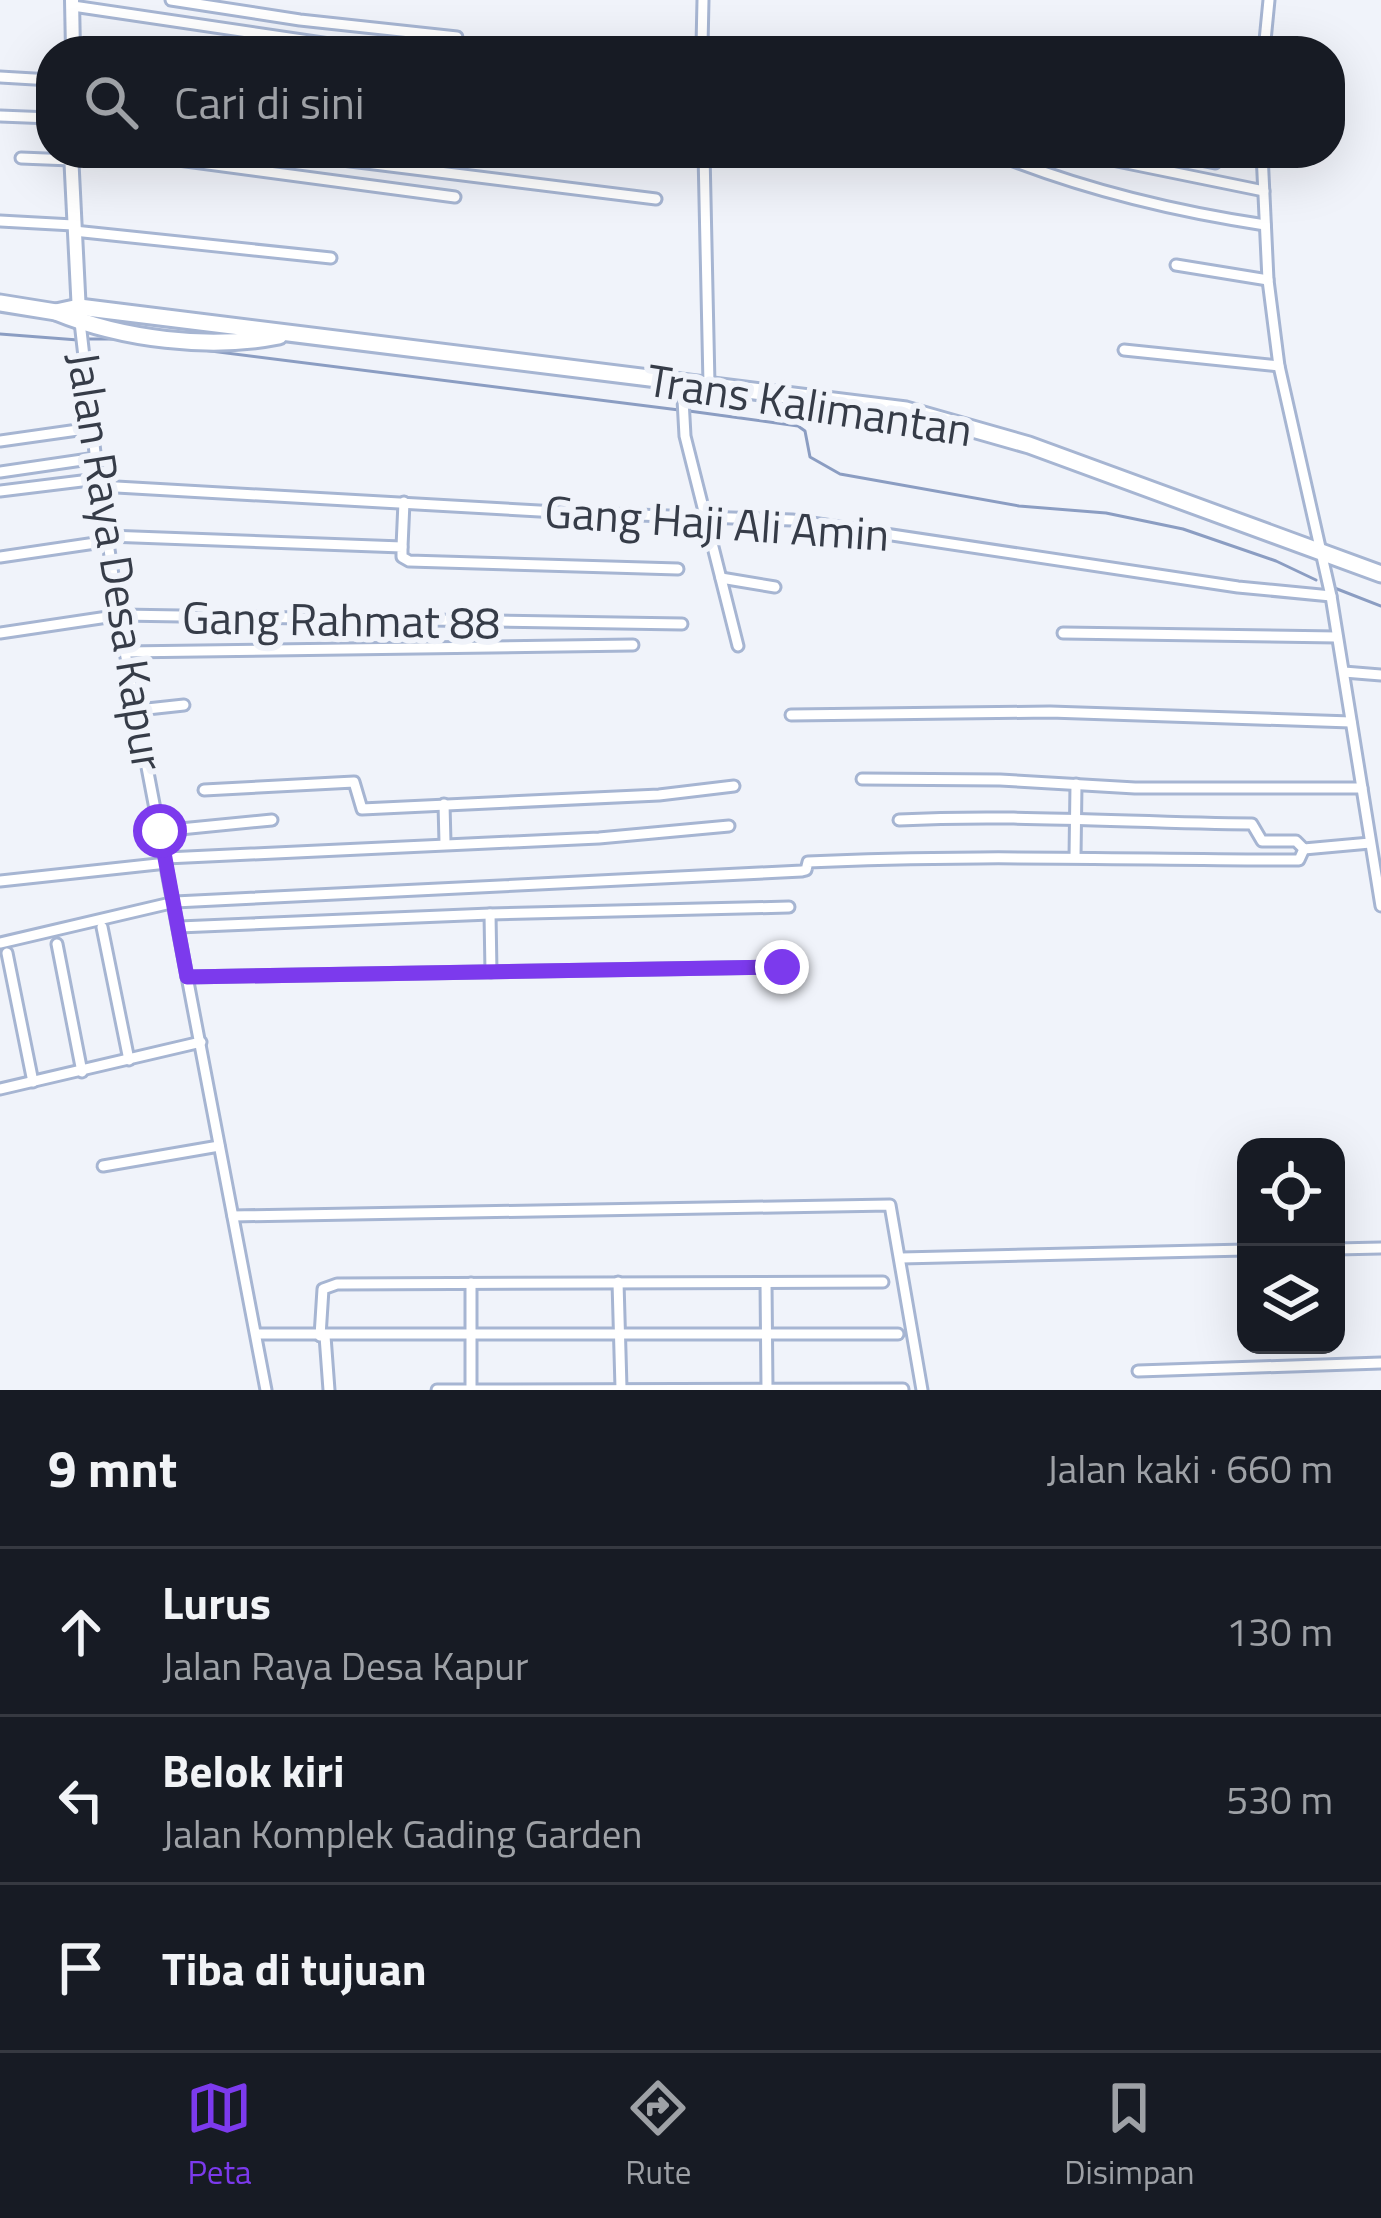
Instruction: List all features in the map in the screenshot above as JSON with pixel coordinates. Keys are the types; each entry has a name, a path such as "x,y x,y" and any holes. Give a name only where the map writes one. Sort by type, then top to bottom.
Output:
{"highway":[{"name":"Trans Kalimantan","path":"0,303 56,312 130,333 223,342 288,334 859,402 947,419 1381,574"}],"street":[{"path":"171,0 448,36"},
{"path":"702,36 703,0"},
{"path":"1265,36 1269,0"},
{"path":"73,36 72,3 282,36"},
{"path":"0,77 36,79"},
{"path":"0,116 36,117"},
{"path":"21,158 36,158"},
{"name":"Jalan Raya Desa Kapur","path":"71,168 92,428 125,652 266,1390"},
{"path":"241,168 455,196"},
{"path":"404,168 656,200"},
{"path":"704,168 709,384"},
{"path":"1041,168 1165,208 1265,225"},
{"path":"1151,168 1264,191"},
{"path":"1263,168 1268,280 1279,366 1330,589 1381,905"},
{"path":"0,220 331,258"},
{"path":"1176,265 1268,280"},
{"path":"1124,350 1279,366"},
{"path":"682,381 681,409 738,646"},
{"path":"0,441 92,428"},
{"path":"0,472 96,458"},
{"name":"Gang Haji Ali Amin","path":"0,491 99,482 826,523 1238,586 1330,589"},
{"path":"404,502 402,557 409,561 678,569"},
{"path":"0,557 108,539 402,547"},
{"path":"721,578 775,587"},
{"name":"Gang Rahmat 88","path":"0,633 121,615 682,624"},
{"path":"1063,633 1337,638"},
{"path":"125,652 633,646"},
{"path":"1344,672 1381,675"},
{"path":"137,710 184,705"},
{"path":"791,716 1051,712 1351,722"},
{"path":"862,779 1362,788"},
{"path":"204,790 354,782 362,808 659,795 734,786"},
{"path":"1075,857 1076,784"},
{"path":"444,804 445,843"},
{"path":"899,820 997,817 1252,824 1262,841 1296,841 1304,849"},
{"path":"160,831 272,820"},
{"path":"0,881 167,860 599,838 729,826"},
{"path":"1304,849 1370,843"},
{"path":"33,1082 3,948 175,902 802,871 808,862 824,861 1299,860 1304,849"},
{"path":"179,927 789,907"},
{"path":"490,914 491,972"},
{"path":"102,927 129,1060"},
{"path":"57,944 82,1072"},
{"path":"187,977 782,967"},
{"path":"0,1089 201,1042"},
{"path":"103,1166 219,1146"},
{"path":"233,1216 890,1205 922,1390"},
{"path":"1345,1249 1381,1248"},
{"path":"901,1258 1237,1250"},
{"path":"618,1282 621,1388"},
{"path":"329,1390 322,1336 325,1286 883,1282"},
{"path":"471,1283 470,1335 477,1390"},
{"path":"766,1283 767,1389"},
{"path":"258,1334 898,1334"},
{"path":"1138,1371 1381,1363"},
{"path":"437,1390 902,1389"}],"waterway":[{"path":"0,334 78,340"},
{"path":"88,339 120,339"},
{"path":"195,349 679,410"},
{"path":"689,411 798,426 805,431 810,457 840,474 1019,506 1106,513 1183,529 1316,580"},
{"path":"1332,587 1381,606"}],"route":[{"path":"160,831 187,977 782,967"}]}
